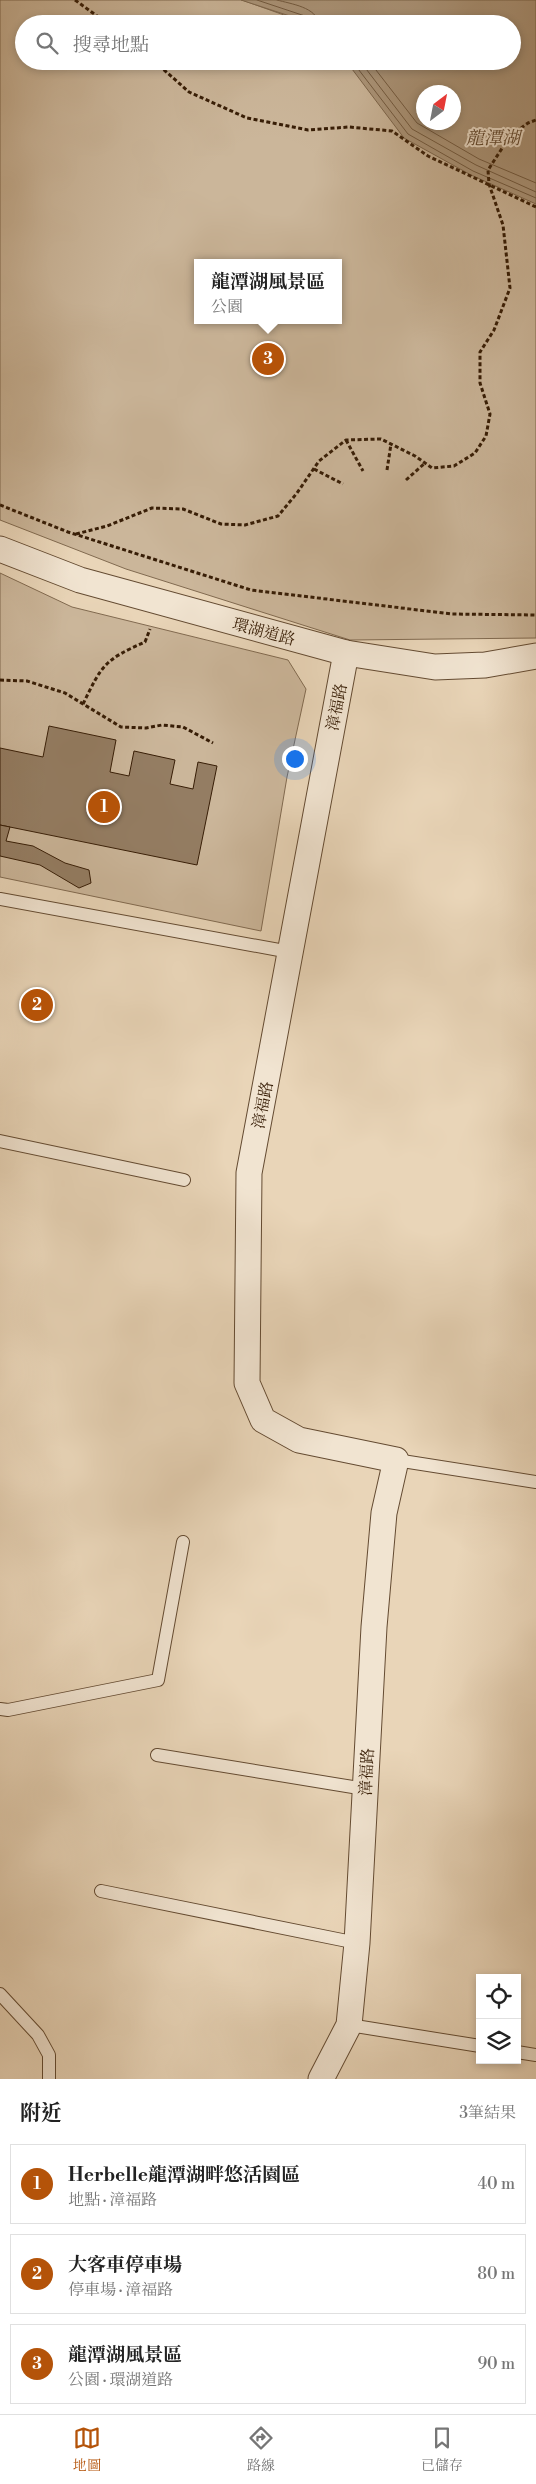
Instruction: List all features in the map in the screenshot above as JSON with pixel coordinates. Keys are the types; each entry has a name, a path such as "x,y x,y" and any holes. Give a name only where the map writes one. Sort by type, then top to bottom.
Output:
{"street":[{"name":"環湖道路","path":"0,549 80,580 346,653 435,666 485,665 536,656"},
{"name":"漳福路","path":"321,2079 349,2025 357,1943 374,1627 384,1513 396,1460 299,1440 263,1420 247,1383 249,1173 346,653"}],"lane":[{"path":"0,899 290,952"},
{"path":"0,1141 184,1180"},
{"name":"漳福路","path":"396,1460 536,1482"},
{"path":"0,1709 8,1710 158,1680 184,1542"},
{"path":"157,1755 366,1789"},
{"path":"101,1891 357,1943"},
{"path":"0,1994 38,2035 49,2055 49,2079"},
{"path":"349,2025 476,2045"},
{"path":"521,2053 536,2055"}],"path":[{"path":"76,0 96,15"},
{"path":"164,70 189,92 247,118 308,130 350,127 392,131 428,156 536,207"},
{"path":"76,534 107,526 152,508 183,509 221,524 245,525 278,516 319,461 346,440 381,439 432,468 454,466 475,453 486,436 490,414 480,383 480,352 494,330 510,288 503,226 489,184 488,170 510,136 528,123 536,120"},
{"path":"346,440 363,472"},
{"path":"387,470 391,444"},
{"path":"406,480 425,463"},
{"path":"314,469 343,484"},
{"path":"0,505 76,534 251,590 452,614 536,615"},
{"path":"83,704 100,669 120,653 145,642 160,602"},
{"path":"0,680 27,681 65,693 121,727 146,728 162,725 183,727 213,743"}],"shaded area":[{"path":"0,0 242,0 284,15 15,15 15,70 356,70 406,131 536,198 536,638 350,640 126,569 0,520"},
{"path":"0,573 72,607 288,660 306,689 287,777 261,931 0,877"}],"water":[{"name":"龍潭湖","path":"241,0 536,0 536,204 471,175 404,138 353,70 521,70 521,15 287,15"}],"building":[{"path":"49,726 116,740 110,772 129,776 134,751 175,760 170,784 193,789 198,762 217,766 197,865 0,825 0,748 43,757"},
{"path":"0,825 10,827 6,841 33,846 65,863 89,870 91,883 79,888 40,865 0,856"}],"place":[{"name":"龍潭湖風景區","path":"268,359"},
{"name":"Herbelle龍潭湖畔悠活園區","path":"104,807"},
{"name":"大客車停車場","path":"37,1005"}]}
